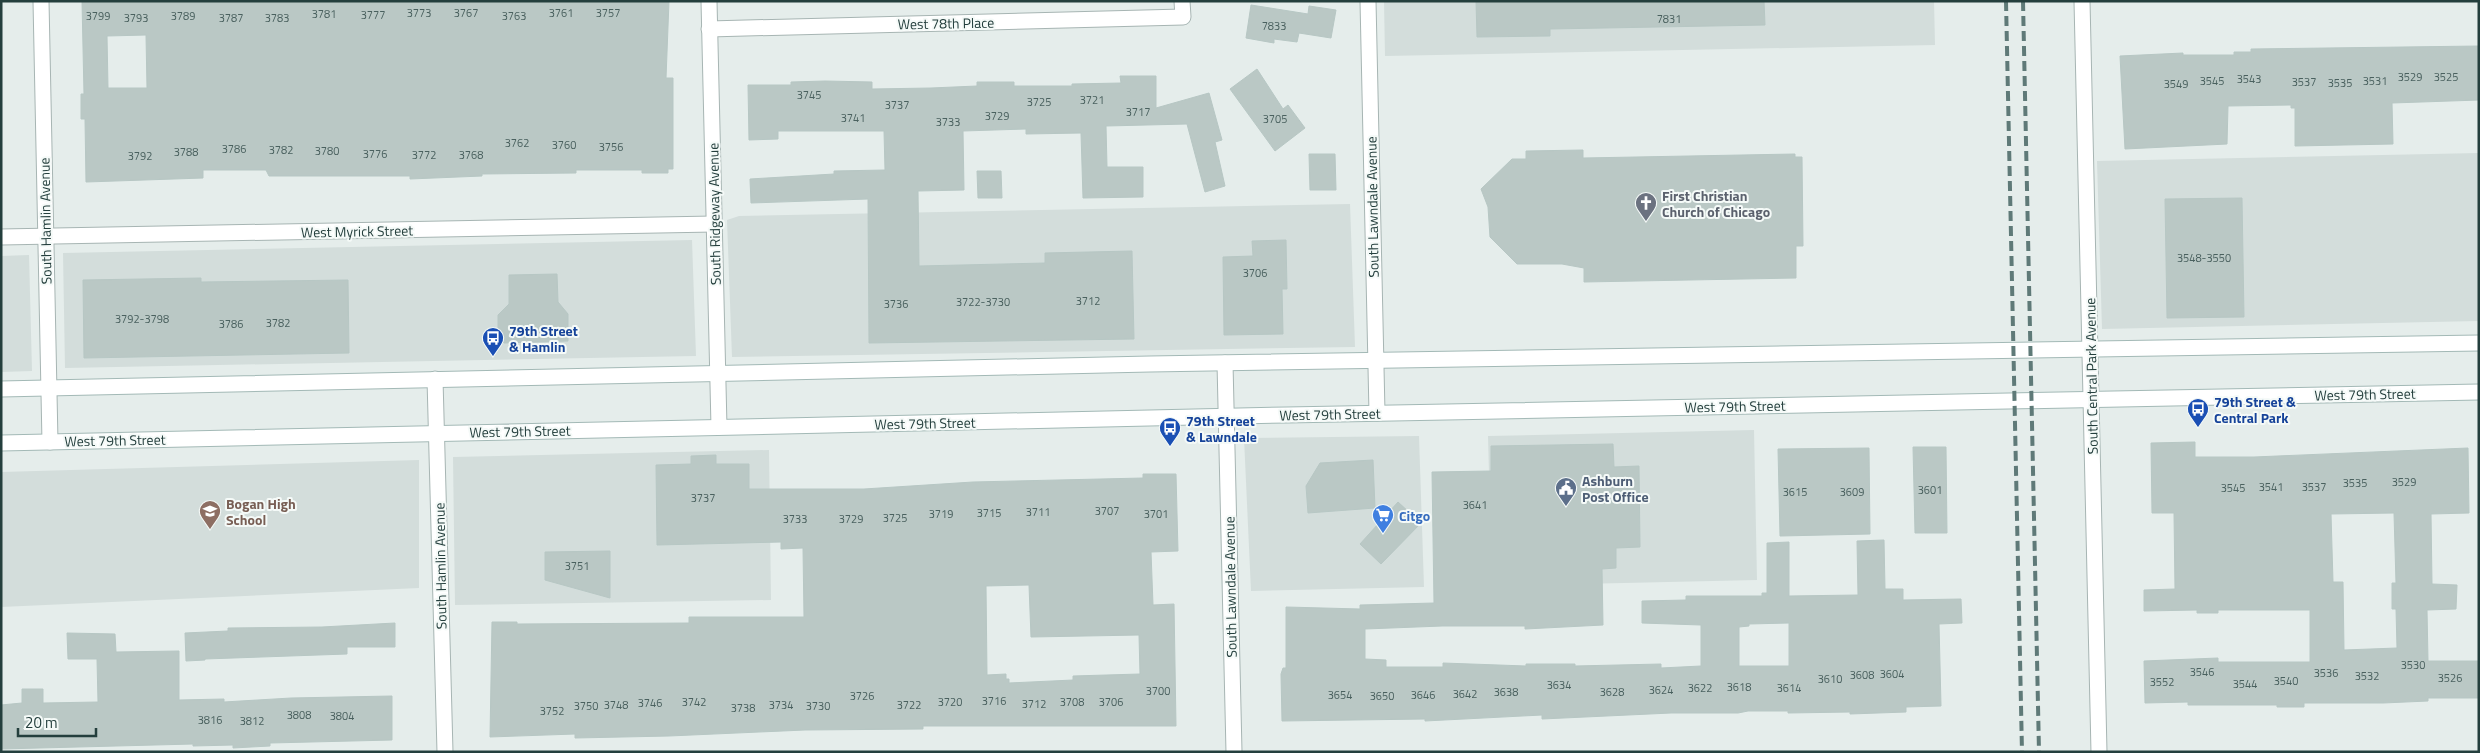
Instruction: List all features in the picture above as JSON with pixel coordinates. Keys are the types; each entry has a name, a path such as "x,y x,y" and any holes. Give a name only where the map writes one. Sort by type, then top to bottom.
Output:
{"main road":[{"name":"South Hamlin Avenue","path":"41,1 50,442"},
{"name":"South Ridgeway Avenue","path":"709,1 719,427"},
{"name":"West 78th Place","path":"709,29 1183,17 1182,1"},
{"name":"South Lawndale Avenue","path":"1368,1 1377,413"},
{"name":"South Central Park Avenue","path":"2082,1 2099,752"},
{"name":"West Myrick Street","path":"1,237 714,224"},
{"path":"1,389 1376,360 2479,343"},
{"name":"South Lawndale Avenue","path":"1225,363 1234,752"},
{"name":"South Hamlin Avenue","path":"435,379 444,752"},
{"name":"West 79th Street","path":"1,443 1226,416 2479,392"}],"shaded area":[{"path":"1384,1 1934,1 1935,45 1385,56"},
{"path":"2479,153 2479,321 2102,329 2097,161"},
{"path":"1350,204 1355,347 732,357 727,220 739,216"},
{"path":"692,240 696,356 65,368 63,253"},
{"path":"29,255 32,371 1,372 1,256"},
{"path":"1754,430 1757,580 1492,586 1488,436"},
{"path":"1419,436 1424,587 1251,591 1244,438"},
{"path":"769,450 771,600 455,605 453,457"},
{"name":"Bogan High School","path":"419,460 419,588 1,607 1,472"}],"building":[{"path":"82,1 669,1 666,78 673,78 673,169 668,169 668,173 642,173 642,170 576,170 576,173 482,174 482,176 410,179 410,176 269,176 266,170 203,170 203,178 86,182 85,119 81,119 81,94 84,94","holes":["146,35 147,88 108,88 107,36"]},
{"path":"1476,1 1764,1 1765,25 1550,29 1550,36 1477,37"},
{"path":"1251,5 1308,14 1309,6 1336,10 1331,38 1299,33 1297,42 1274,39 1274,43 1246,38"},
{"path":"2479,46 2479,100 2392,103 2393,144 2295,146 2295,108 2291,108 2291,105 2228,106 2227,144 2125,149 2120,56 2183,53 2183,55 2234,55 2234,52 2251,52 2251,49"},
{"path":"1257,69 1283,109 1288,105 1305,128 1275,151 1230,89"},
{"path":"1120,76 1156,76 1156,108 1209,93 1222,140 1215,142 1225,186 1205,192 1187,124 1106,126 1107,167 1143,167 1143,197 1083,198 1081,133 1026,134 1026,129 963,131 964,190 918,191 919,266 1045,263 1045,253 1132,251 1134,339 869,343 868,199 751,203 750,179 834,174 834,171 885,170 884,131 778,131 778,139 749,140 748,85 791,85 791,82 825,81 872,82 872,89 977,86 977,82 1014,82 1014,86 1072,86 1072,84 1121,83"},
{"name":"First Christian Church of Chicago","path":"1583,150 1583,158 1795,154 1795,157 1802,157 1803,246 1796,246 1796,278 1584,282 1584,268 1562,264 1517,264 1490,237 1488,207 1481,189 1512,159 1526,159 1526,151"},
{"path":"1309,154 1335,154 1336,190 1310,190"},
{"path":"977,171 1001,171 1002,198 978,198"},
{"path":"2242,198 2244,317 2167,318 2165,199"},
{"path":"1286,240 1287,289 1282,289 1283,334 1224,335 1223,257 1253,256 1252,241"},
{"path":"557,274 558,302 568,314 568,341 504,343 498,337 498,315 509,304 509,275"},
{"path":"201,278 201,282 348,280 349,353 84,358 83,280"},
{"path":"2195,442 2195,457 2254,457 2468,448 2469,513 2431,514 2432,584 2457,585 2456,609 2427,610 2428,661 2479,661 2479,698 2428,698 2428,701 2383,703 2304,703 2304,707 2277,707 2277,705 2188,705 2188,702 2145,703 2144,661 2218,658 2218,662 2310,662 2310,610 2218,610 2218,613 2197,613 2197,610 2144,611 2144,590 2175,589 2174,513 2152,513 2151,443","holes":["2394,513 2396,583 2392,583 2392,609 2396,609 2397,648 2344,650 2343,582 2333,582 2331,514"]},
{"path":"1613,444 1614,467 1639,466 1640,547 1616,548 1616,568 1602,569 1603,625 1525,629 1525,626 1442,626 1365,629 1365,659 1386,660 1386,667 1443,667 1443,663 1526,666 1526,664 1575,664 1575,666 1661,664 1661,668 1701,666 1701,625 1642,623 1642,601 1686,600 1686,596 1762,596 1762,593 1767,593 1767,543 1789,542 1789,596 1858,595 1857,541 1884,540 1885,589 1903,589 1903,600 1961,599 1962,623 1939,624 1941,706 1906,707 1906,712 1850,714 1850,712 1788,713 1788,711 1748,711 1738,713 1671,713 1542,719 1542,715 1425,721 1425,719 1282,721 1281,674 1283,668 1286,668 1286,607 1360,609 1360,605 1434,603 1432,472 1491,471 1491,446","holes":["1789,623 1789,666 1739,666 1739,627 1749,626 1749,624"]},
{"path":"1913,447 1946,447 1947,533 1915,533"},
{"path":"1869,448 1870,534 1780,536 1778,449"},
{"path":"716,455 716,464 749,464 749,489 864,489 973,482 1143,478 1143,474 1176,474 1178,551 1151,552 1153,605 1174,604 1176,726 923,726 923,729 805,730 669,736 575,738 575,734 490,737 492,622 517,622 517,624 689,623 689,617 804,617 803,548 781,549 781,542 657,545 656,465 691,464 691,456","holes":["1029,585 1031,637 1139,635 1140,674 1073,676 1073,680 1009,683 1009,679 1006,679 1006,674 987,675 986,586"]},
{"path":"1373,460 1375,508 1308,513 1306,486 1320,463"},
{"path":"1398,502 1421,523 1381,564 1360,544"},
{"path":"610,551 610,598 545,580 545,552"},
{"path":"395,623 395,647 347,647 347,654 186,661 185,633 228,631 228,628 322,627"},
{"path":"67,633 115,634 116,652 179,651 179,700 224,699 224,702 291,698 392,696 392,740 270,743 270,746 233,748 233,745 193,746 193,744 1,749 1,705 22,703 22,689 43,689 43,703 98,702 97,659 68,659"}],"railway":[{"path":"2006,1 2022,752"},
{"path":"2023,1 2039,752"}],"place":[{"name":"First Christian Church of Chicago","path":"1646,222"},
{"name":"79th Street & Hamlin","path":"493,357"},
{"name":"79th Street & Central Park","path":"2198,428"},
{"name":"79th Street & Lawndale","path":"1170,447"},
{"name":"Ashburn Post Office","path":"1566,507"},
{"name":"Bogan High School","path":"210,530"},
{"name":"Citgo","path":"1383,534"}]}
